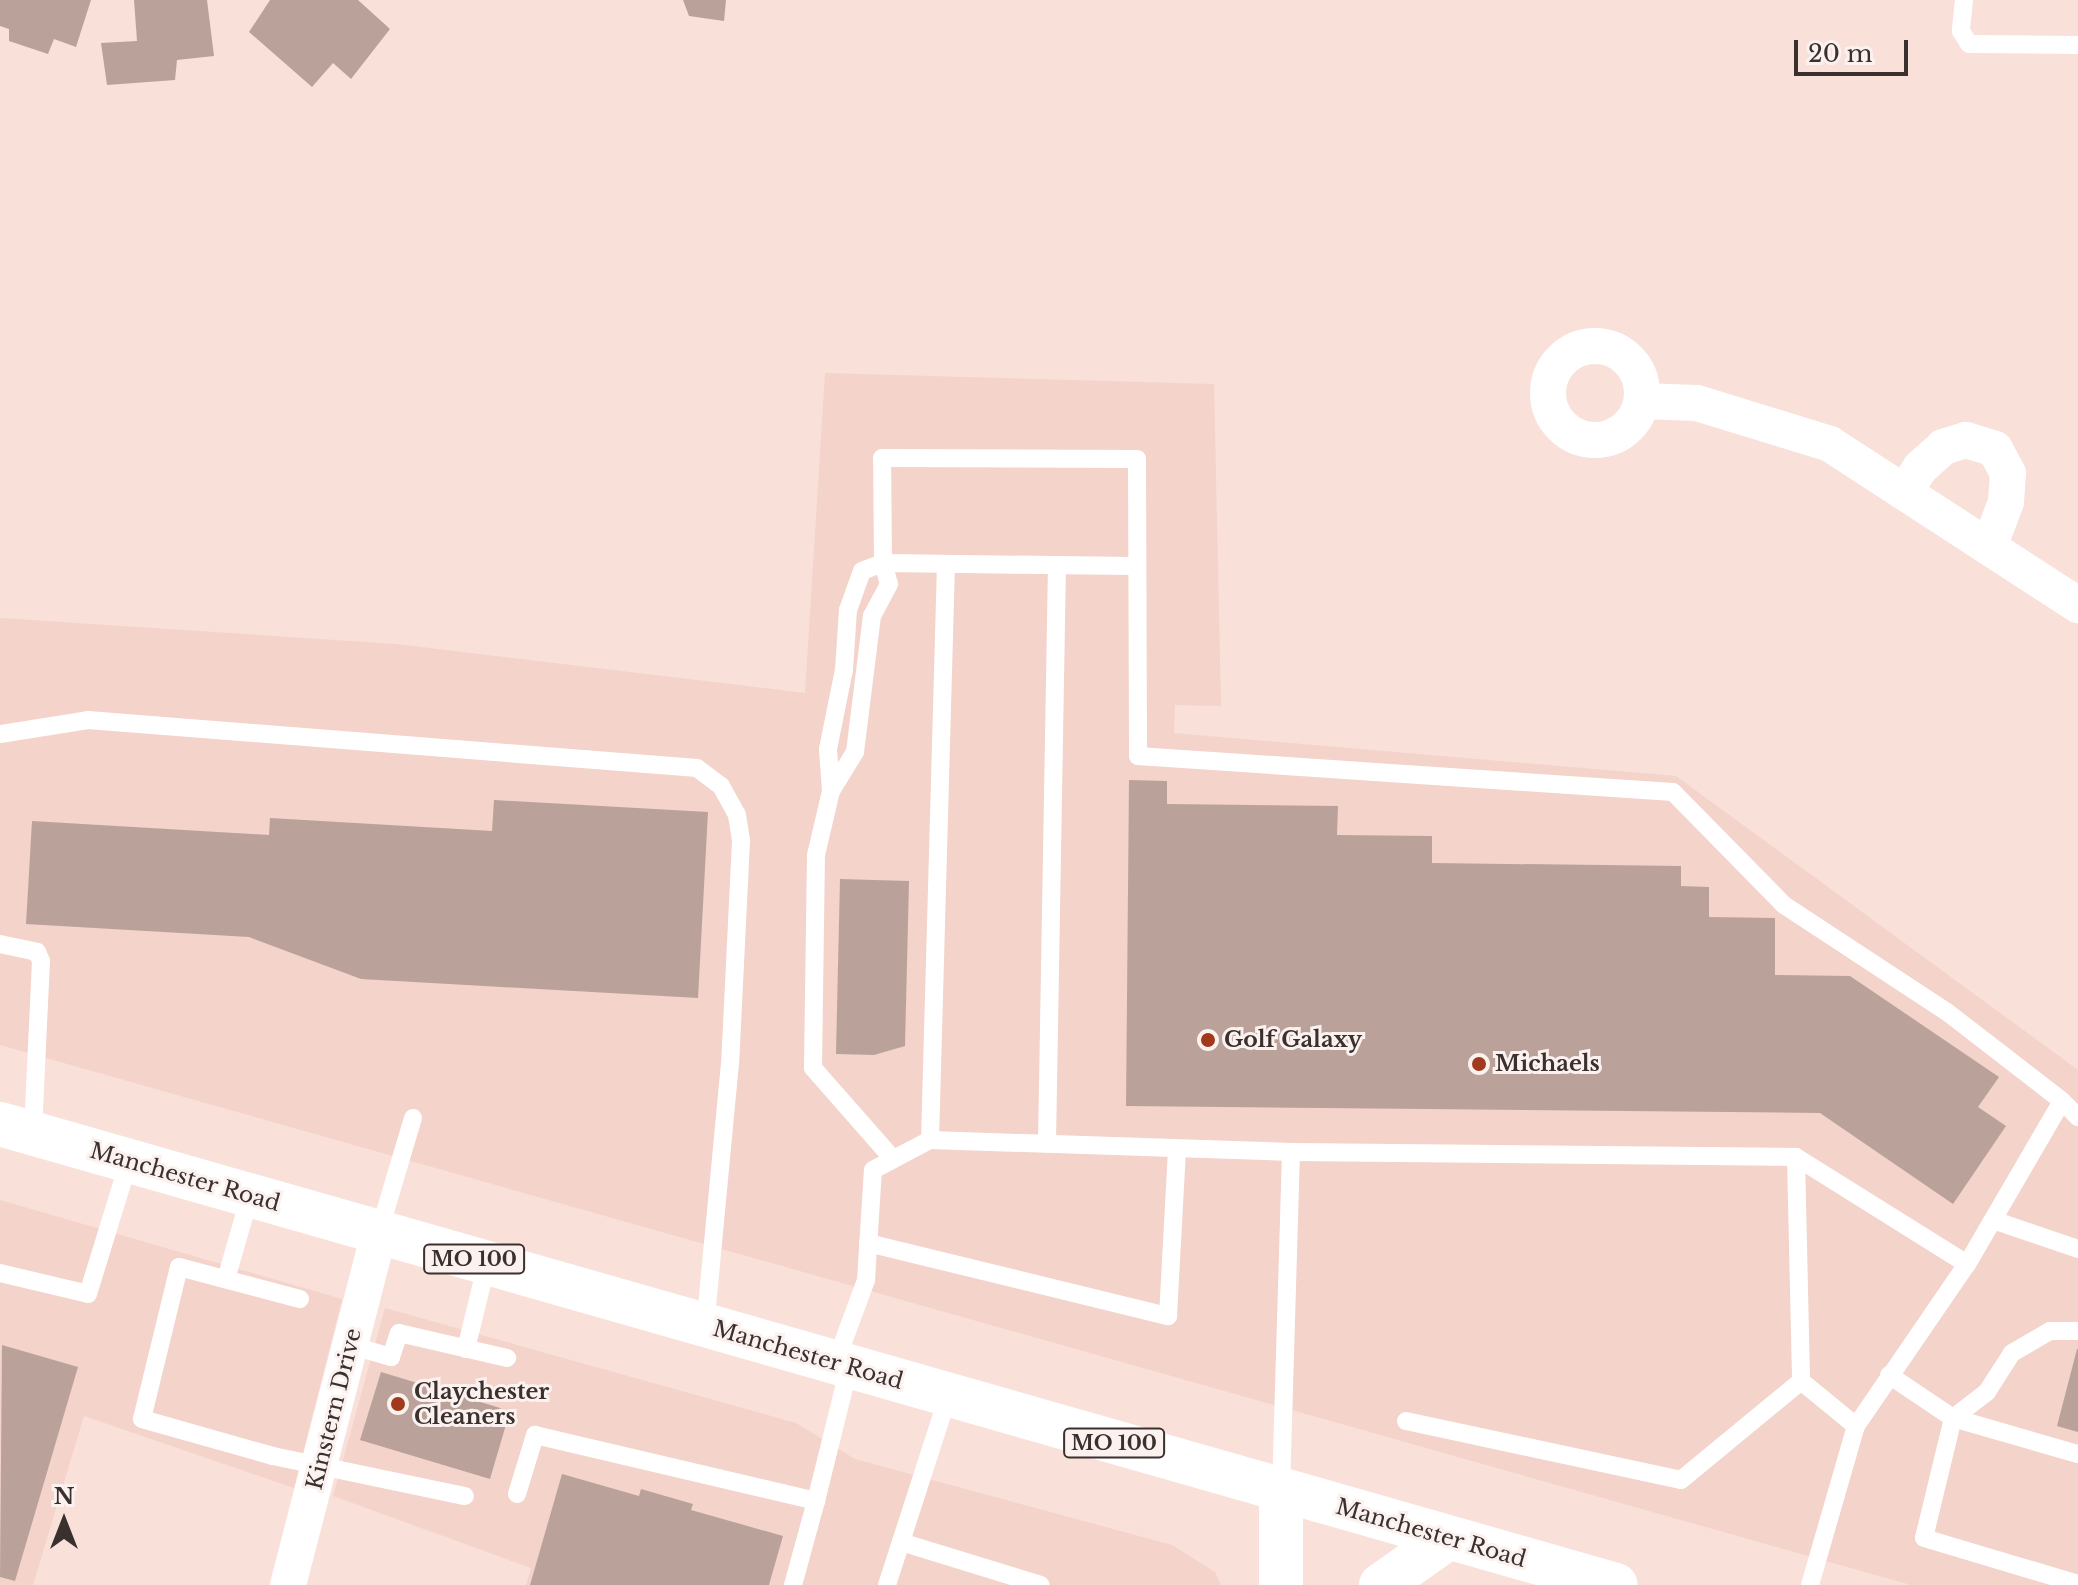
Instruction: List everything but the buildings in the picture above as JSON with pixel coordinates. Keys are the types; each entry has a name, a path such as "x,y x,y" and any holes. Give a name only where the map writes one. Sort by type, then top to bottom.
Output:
{"main road":[{"name":"Manchester Road","path":"16,1128 1616,1585"},
{"path":"1281,1490 1281,1585"},
{"path":"1381,1585 1448,1538"}],"street":[{"path":"1642,401 1697,403 1830,444 2078,605"},
{"path":"1904,492 1920,468 1943,447 1966,440 1995,449 2008,473 2006,502 1989,547"},
{"name":"Kinstern Drive","path":"288,1585 379,1232"}],"lane":[{"path":"1964,0 1961,31 1969,44 2078,45"},
{"path":"831,791 855,752 872,616 889,584 883,563 882,458 1137,459 1138,756 1673,792 1784,905 1947,1012 2062,1101 2078,1117"},
{"path":"893,1159 813,1068 816,855 831,791 828,749 844,670 848,610 862,571 883,563 1137,566"},
{"path":"930,1140 946,564"},
{"path":"1047,1143 1057,565"},
{"path":"0,734 88,720 697,768 721,786 737,815 741,841 730,1063 705,1326"},
{"path":"0,944 37,952 41,961 16,1128"},
{"path":"1810,1585 1856,1426 1967,1264 2062,1101"},
{"path":"379,1232 413,1118"},
{"path":"793,1585 816,1501 842,1366 866,1280 873,1170 930,1140 1291,1152 1796,1157 1967,1264"},
{"path":"868,1243 1168,1316 1177,1148"},
{"path":"1281,1490 1291,1152"},
{"path":"1796,1157 1801,1381 1856,1426"},
{"path":"0,1273 88,1294 129,1161"},
{"path":"226,1279 250,1196"},
{"path":"1993,1220 2078,1249"},
{"path":"466,1349 487,1263"},
{"path":"300,1299 179,1267 142,1419 319,1465 465,1496"},
{"path":"2078,1331 2050,1331 2012,1353 1987,1392 1953,1418 1924,1538 2078,1584"},
{"path":"350,1345 391,1357 399,1333 507,1358"},
{"path":"1889,1375 1953,1418 2078,1454"},
{"path":"1406,1421 1681,1480 1801,1381"},
{"path":"887,1585 948,1396"},
{"path":"517,1494 535,1435 816,1501"},
{"path":"901,1542 1041,1585"}],"shaded area":[{"path":"825,373 1214,384 1221,706 1175,705 1174,733 1676,776 2078,1070 2078,1585 1911,1585 0,1045 0,618 396,644 805,693"},
{"path":"0,1200 342,1299 294,1488 84,1416 33,1585 0,1585"},
{"path":"385,1308 796,1423 855,1459 1172,1545 1215,1572 1221,1585 526,1585 531,1568 333,1496"}],"place":[{"name":"Golf Galaxy","path":"1208,1040"},
{"name":"Michaels","path":"1479,1064"},
{"name":"Claychester Cleaners","path":"398,1404"}]}
